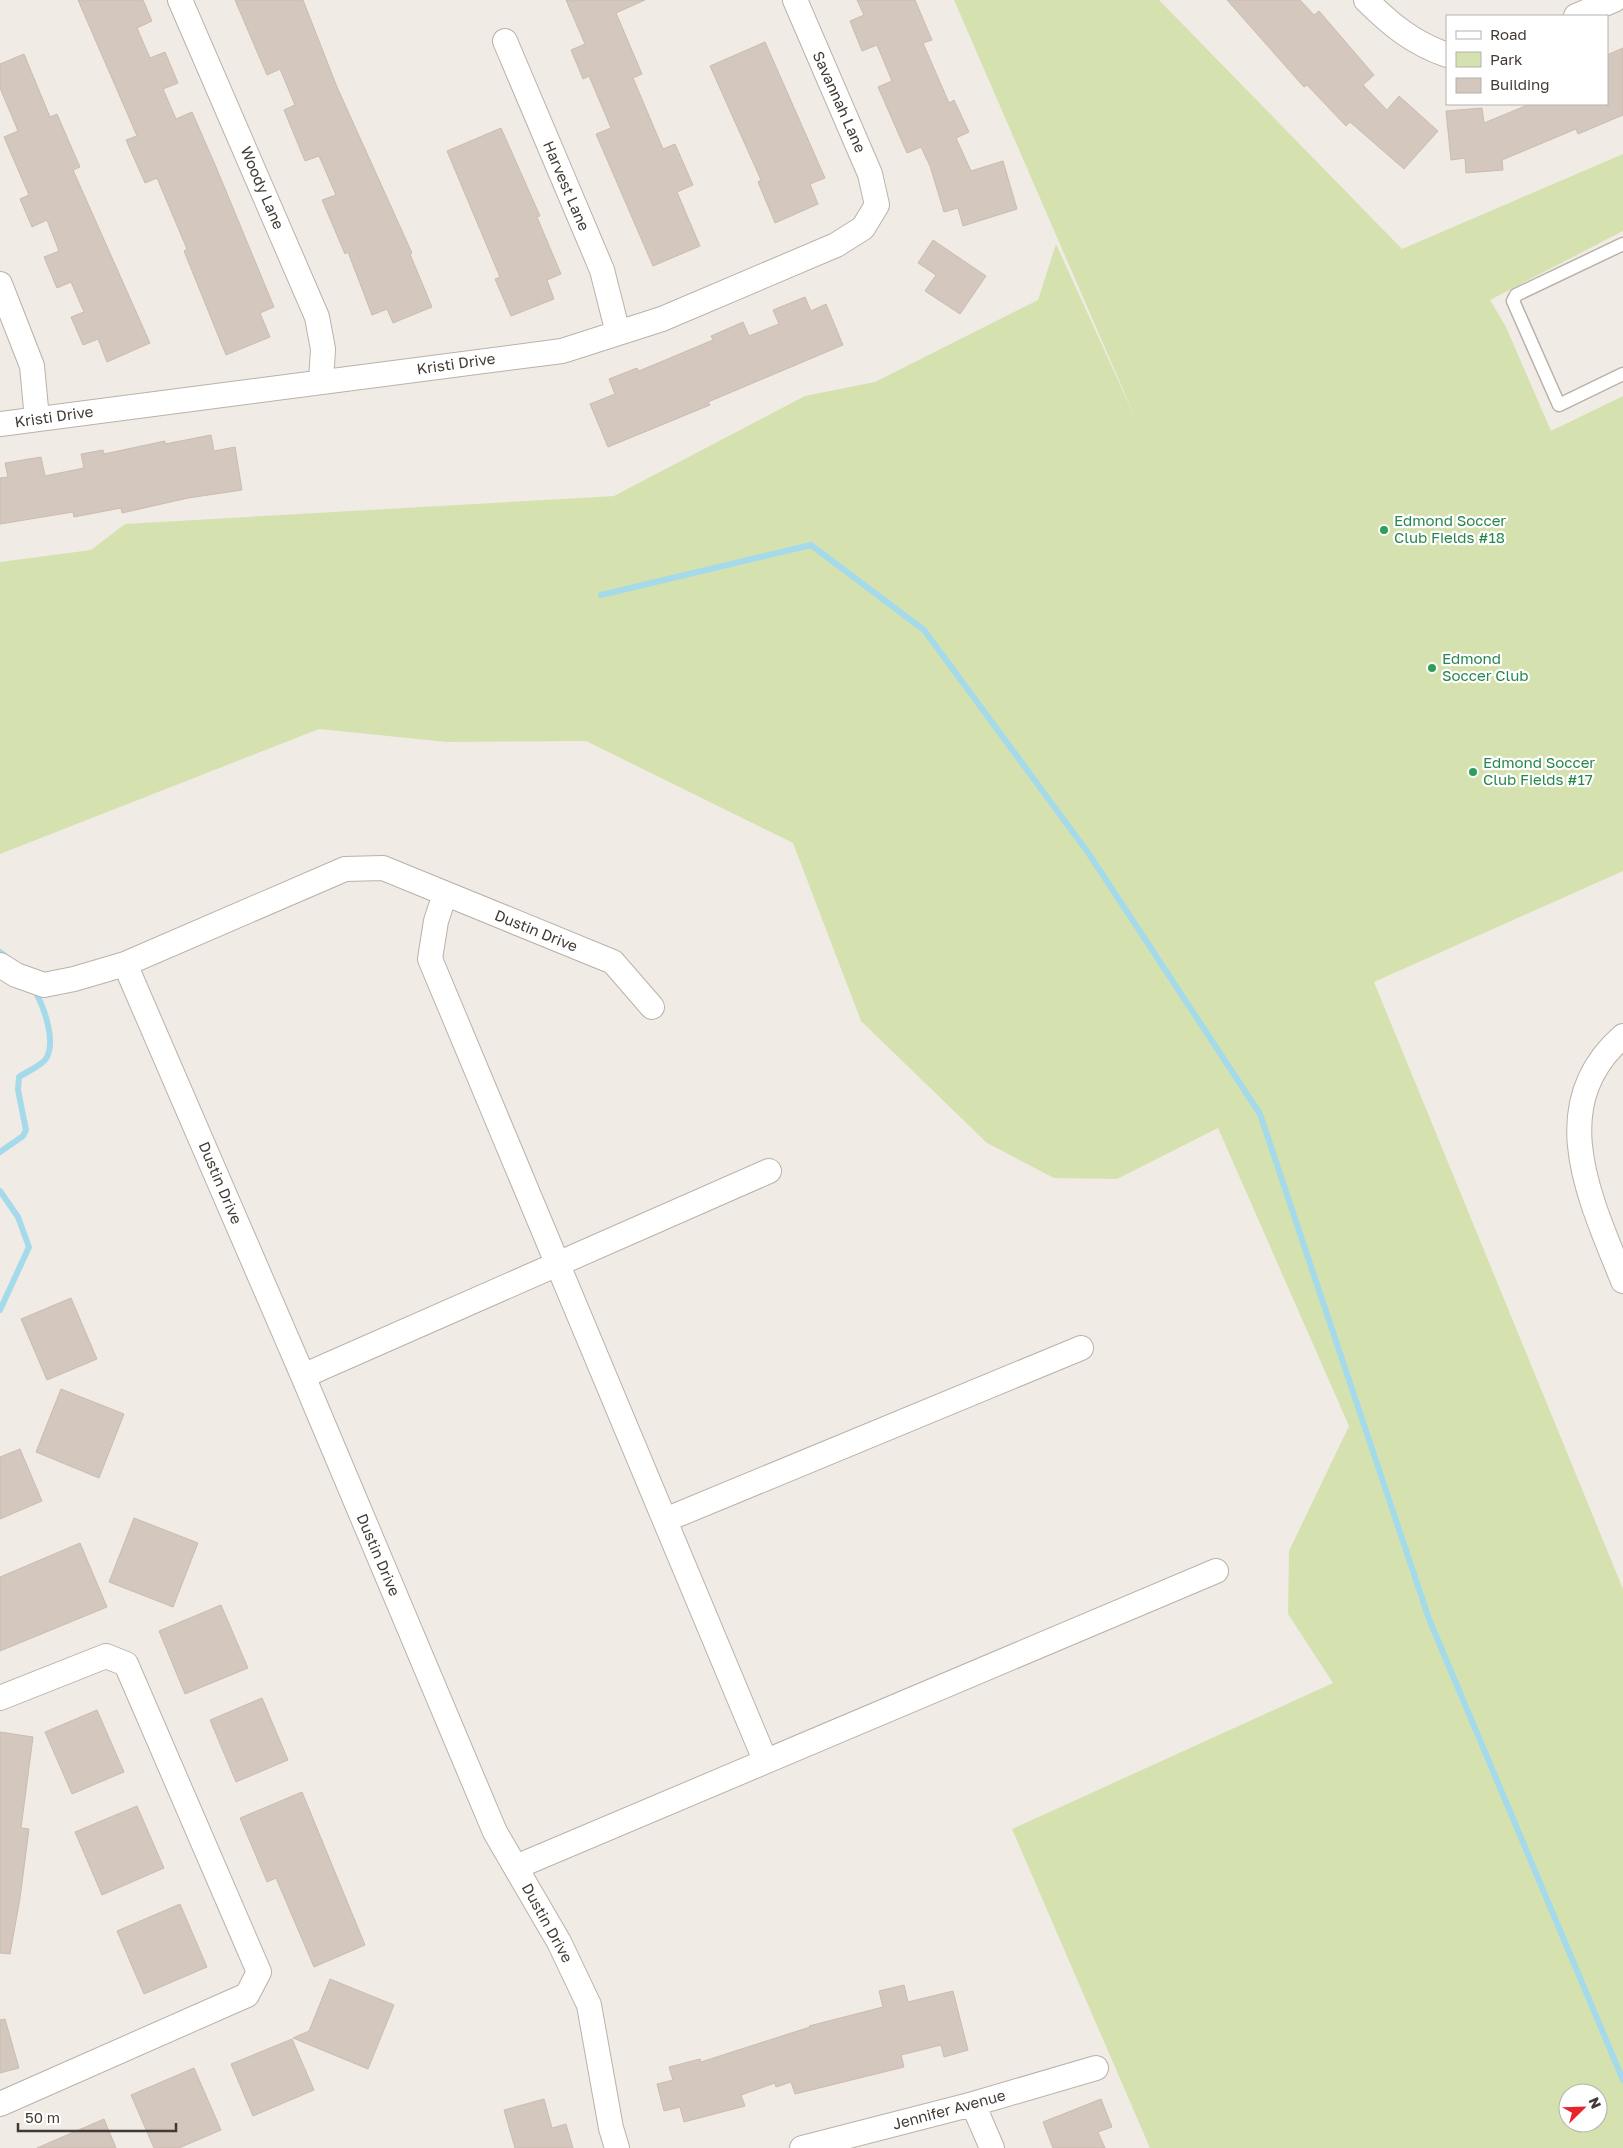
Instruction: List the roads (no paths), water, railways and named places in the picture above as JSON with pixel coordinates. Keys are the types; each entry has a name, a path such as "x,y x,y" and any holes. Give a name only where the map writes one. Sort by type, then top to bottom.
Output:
{"street":[{"name":"Woody Lane","path":"180,0 317,317 323,349 321,382"},
{"name":"Savannah Lane","path":"794,0 870,174 878,205"},
{"path":"1366,0 1384,19 1418,44 1446,56"},
{"path":"1578,15 1614,0"},
{"name":"Harvest Lane","path":"505,41 602,270 618,334"},
{"name":"Kristi Drive","path":"0,424 562,351 662,319 836,245 863,228 878,205"},
{"path":"0,284 32,366 37,419"},
{"name":"Dustin Drive","path":"0,965 16,976 44,984 74,979 125,964 345,869 384,868 613,962 652,1007"},
{"path":"445,894 436,921 430,959 765,1760"},
{"name":"Dustin Drive","path":"125,964 303,1376 495,1832 560,1942 589,2006 611,2128 617,2148"},
{"path":"1623,1036 1610,1047 1588,1083 1577,1125 1581,1166 1596,1212 1623,1281"},
{"path":"303,1376 769,1171"},
{"path":"665,1520 1080,1348"},
{"path":"516,1867 765,1760 1216,1571"},
{"path":"0,1698 106,1656 126,1664 259,1972 247,1995 0,2104"},
{"name":"Jennifer Avenue","path":"802,2148 974,2104 1096,2068"},
{"path":"974,2104 992,2148"}],"lane":[{"path":"1623,244 1516,295 1513,302 1559,405 1623,374"}],"waterway":[{"path":"601,595 811,545 924,630 1089,854 1260,1114 1429,1619 1623,2080"},
{"path":"0,952 9,959"},
{"path":"0,1152 23,1136 26,1130 18,1090 19,1077 42,1063 49,1053 50,1034 48,1024 34,989"},
{"path":"0,1191 18,1217 29,1247 0,1310"}],"place":[{"name":"Edmond Soccer Club Fields #18","path":"1384,530"},
{"name":"Edmond Soccer Club","path":"1432,668"},
{"name":"Edmond Soccer Club Fields #17","path":"1473,772"}]}
